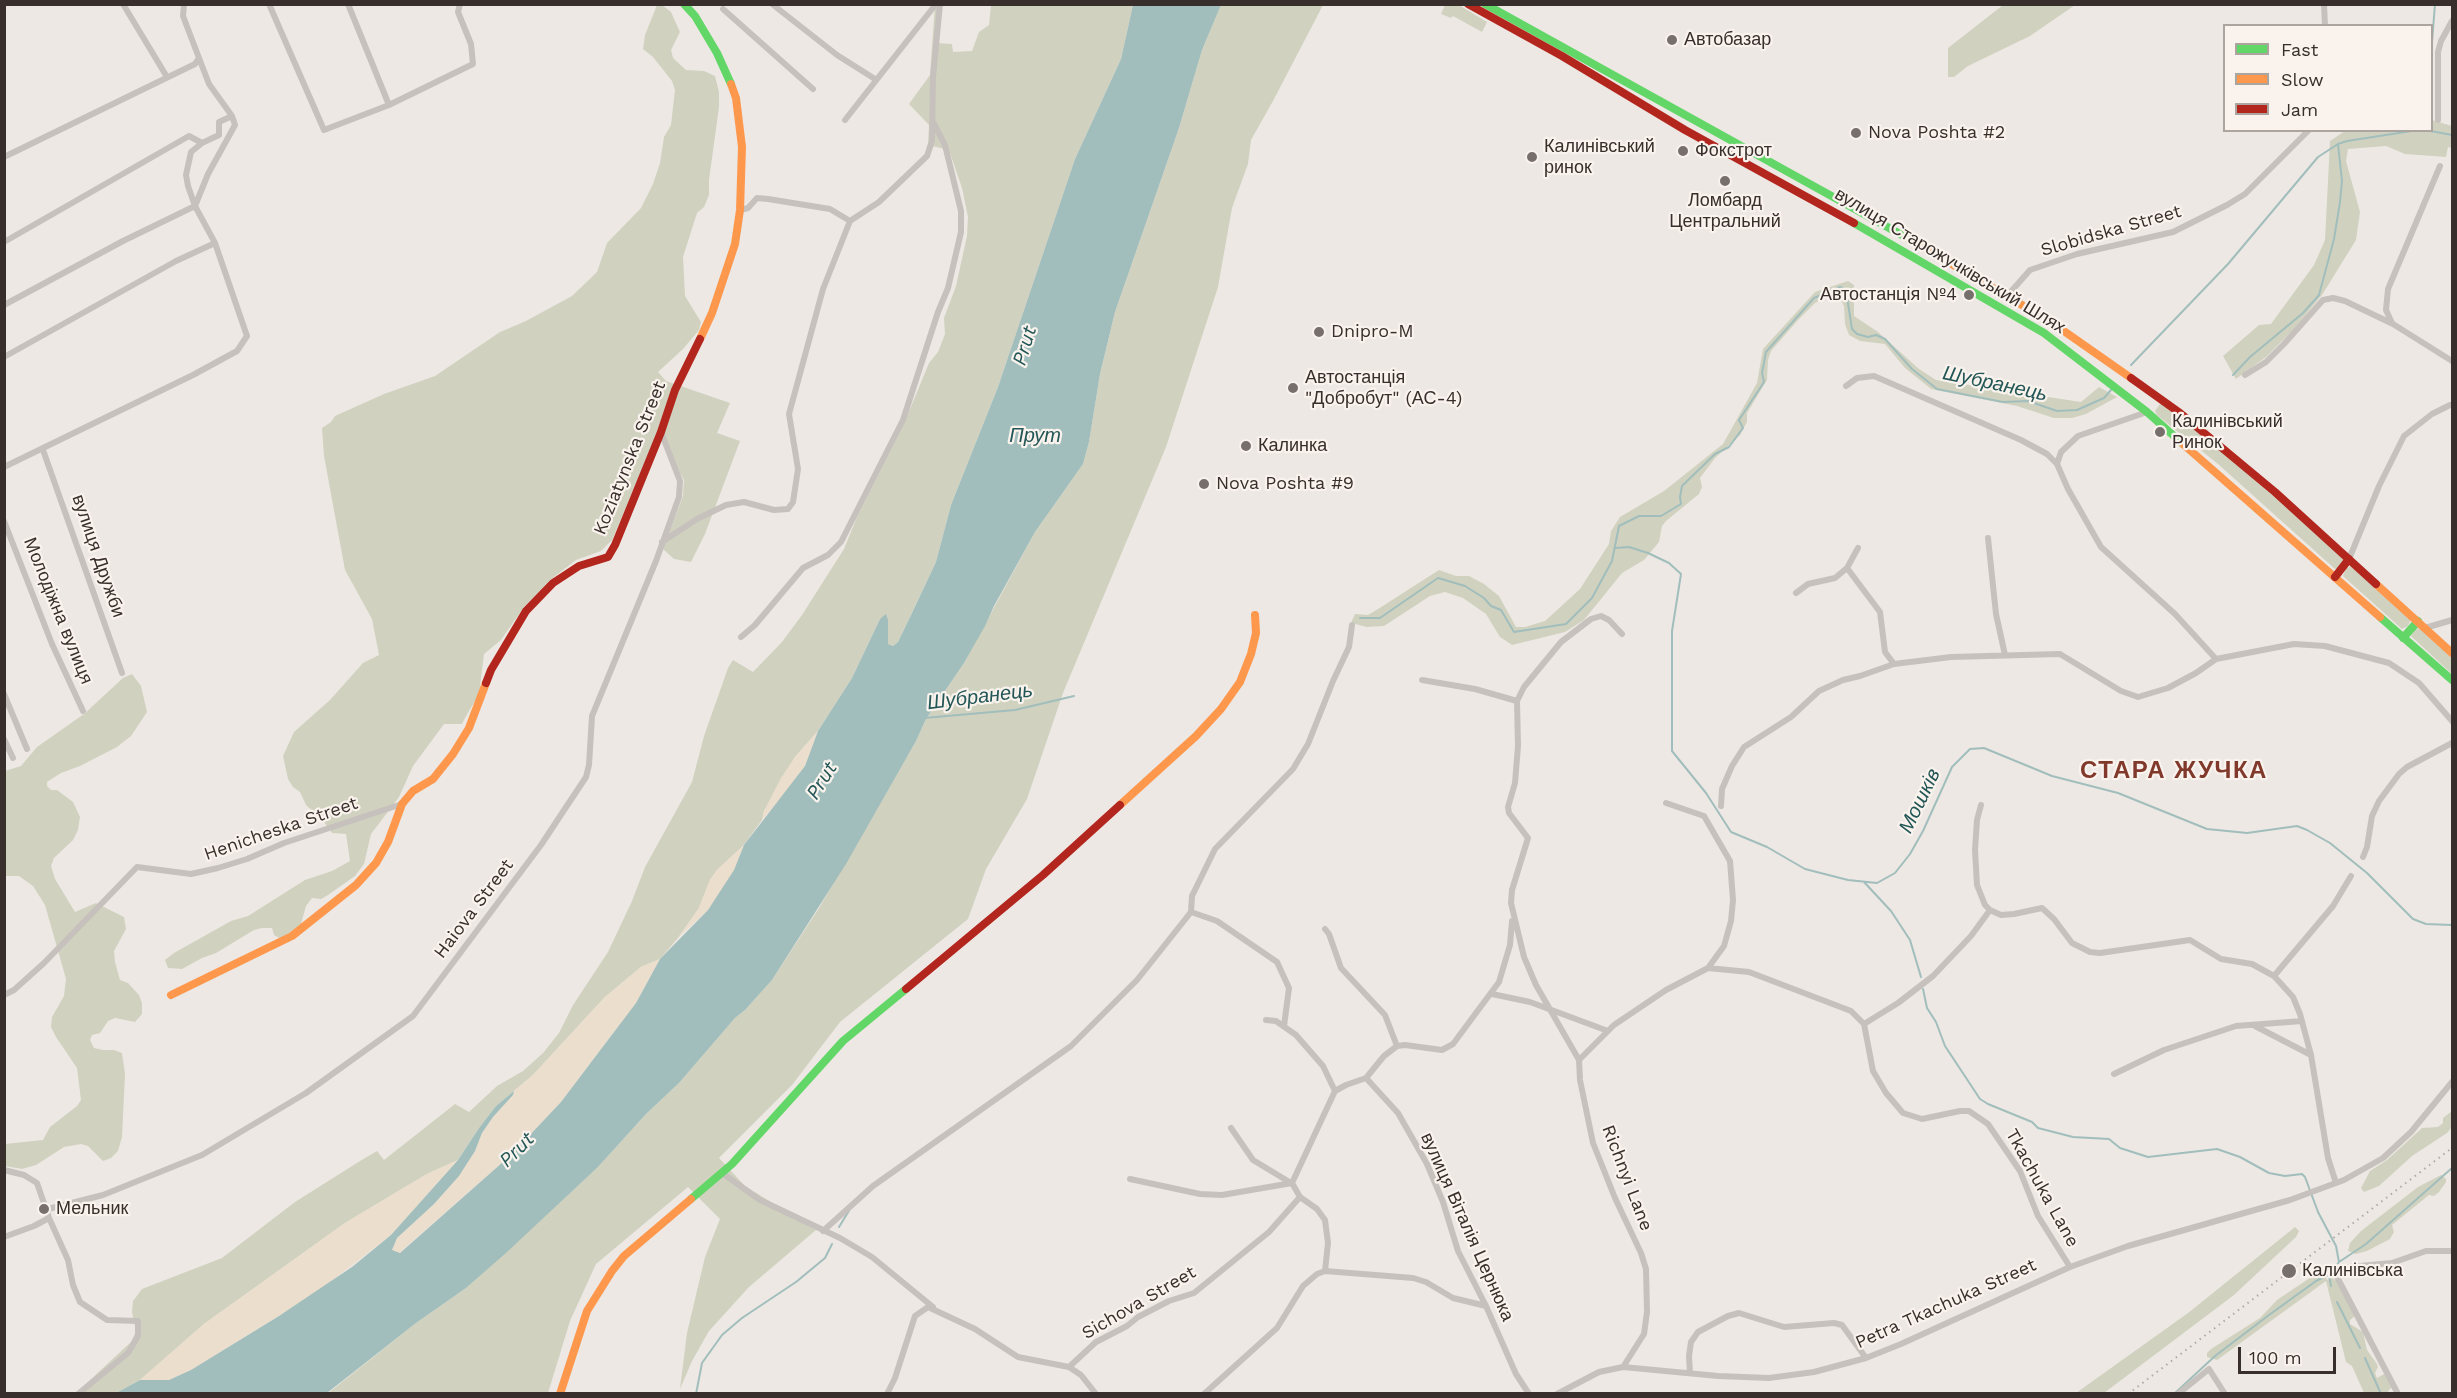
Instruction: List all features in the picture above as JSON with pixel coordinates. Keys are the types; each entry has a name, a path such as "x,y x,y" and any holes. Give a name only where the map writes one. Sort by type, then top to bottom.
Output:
{"main road":[{"name":"Koziatynska Street","path":"171,995 292,936 356,885 376,863 392,832 402,804 414,791 433,779 453,754 469,728 491,670 526,610 553,583 579,566 608,557 661,432 675,390 712,313 728,271 740,210 742,147 736,98 717,53 695,16 684,4"},
{"name":"вулиця Старожучківський Шлях","path":"1468,4 1483,8 1952,263 2051,322 2133,381 2160,397 2275,492 2452,653"},
{"name":"вулиця Старожучківський Шлях","path":"1483,8 1685,130 1928,264 2044,333 2147,412 2452,680"},
{"path":"2044,333 2051,322"},
{"path":"2147,412 2160,397"},
{"path":"2335,577 2349,560"},
{"path":"560,1394 587,1311 612,1270 638,1243 722,1173 843,1041 1043,875 1197,736 1231,696 1243,675 1254,643 1255,615"},
{"path":"2403,638 2421,625"}],"street":[{"path":"123,4 167,76"},
{"path":"4,305 123,241 195,206 208,174 235,124 232,116 209,84 183,16 184,4"},
{"path":"269,4 324,130 389,105 473,64 471,44 458,12 460,4"},
{"path":"348,4 389,105"},
{"path":"772,4 837,56 875,79"},
{"path":"844,120 936,4"},
{"path":"662,543 697,519 726,505 744,502 774,510 788,509 793,502 798,469 789,414 823,289 850,221 879,202 927,156 933,141 933,77 940,4"},
{"path":"2324,4 2325,24"},
{"path":"722,9 797,78 813,89"},
{"path":"2438,120 2438,52 2452,21"},
{"path":"4,157 195,64 199,58"},
{"path":"4,467 193,375 237,351 243,344 247,336 245,328 215,243 195,206 186,175 191,152 202,143 219,135 219,122 232,116"},
{"path":"741,637 755,625 802,568 828,555 841,542 903,420 948,288 961,232 961,212 945,145 933,122"},
{"name":"Slobidska Street","path":"2007,296 2030,270 2110,245 2173,232 2227,205 2246,194 2307,132"},
{"path":"4,242 189,136 202,143"},
{"path":"2392,324 2386,310 2388,289 2440,166"},
{"path":"740,210 748,208 757,198 768,199 830,209 850,221"},
{"path":"4,357 176,261 215,243"},
{"path":"2245,375 2266,362 2323,300 2333,298 2345,301 2392,324 2452,361"},
{"path":"1846,386 1857,378 1874,376 2021,440 2047,454 2057,464 2068,489 2101,547 2175,614 2216,659"},
{"path":"2349,560 2379,486 2404,436 2432,414 2452,405"},
{"path":"2057,464 2061,452 2078,436 2147,412"},
{"name":"Haiova Street","path":"48,1209 103,1195 202,1155 306,1093 413,1016 541,845 586,777 590,765 592,717 679,497 680,481 661,432"},
{"name":"вулиця Дружби","path":"43,450 122,673"},
{"name":"Молодіжна вулиця","path":"4,521 52,644 83,711"},
{"path":"1988,538 1996,614 2005,655"},
{"path":"1796,593 1808,584 1835,578 1847,568 1858,548"},
{"path":"1847,568 1880,612 1885,652 1894,664"},
{"path":"1422,680 1475,689 1517,701 1524,687 1560,642 1591,619 1601,616 1609,620 1622,634"},
{"path":"2421,625 2452,620"},
{"path":"823,1231 850,1204 890,1173 1071,1046 1137,980 1191,912 1192,896 1215,849 1293,769 1308,744 1349,648 1352,625"},
{"path":"1721,806 1722,789 1732,766 1744,747 1791,717 1819,691 1843,680 1894,664 1951,657 2060,654 2121,691 2139,697 2168,688 2216,659 2294,644 2325,646 2389,663 2429,693 2452,721"},
{"path":"4,694 27,749"},
{"name":"Richnyi Lane","path":"1517,701 1516,774 1508,807 1509,813 1528,838 1510,903 1524,957 1536,985 1579,1060 1580,1080 1593,1143 1646,1269 1647,1312 1644,1334 1623,1367"},
{"path":"4,739 13,758"},
{"path":"2363,857 2372,816 2379,801 2399,774 2408,766 2452,743"},
{"path":"1579,1060 1608,1031 1666,990 1708,968 1724,946 1731,921 1730,861 1704,816 1666,803"},
{"name":"Henicheska Street","path":"4,995 20,985 44,963 137,867 191,874 218,868 402,804"},
{"path":"1981,805 1977,820 1975,850 1977,885 1980,897 1990,910 2001,915 2042,908 2054,919 2072,943 2090,952 2190,940 2221,959 2252,964 2274,976 2293,997 2302,1021 2311,1055 2328,1158 2336,1183"},
{"path":"2274,976 2333,906 2351,876"},
{"path":"1708,968 1749,972 1851,1011 1864,1024 1898,1003 1933,976 1971,936 1990,910"},
{"path":"1191,912 1217,921 1277,962 1289,988 1284,1026"},
{"path":"1292,1183 1335,1091 1346,1084 1366,1078 1384,1056 1397,1046 1442,1050 1453,1044 1499,982 1506,963 1513,915"},
{"path":"1325,929 1329,934 1341,968 1385,1015 1397,1046"},
{"path":"1492,994 1509,996 1550,1009 1608,1031"},
{"path":"1266,1020 1276,1021 1296,1035 1323,1066 1335,1091"},
{"path":"2114,1074 2164,1050 2236,1026 2302,1021"},
{"name":"Tkachuka Lane","path":"1864,1024 1873,1071 1886,1093 1903,1113 1922,1119 1960,1111 1969,1112 1988,1124 2020,1171 2038,1216 2070,1267"},
{"path":"2254,1026 2311,1055"},
{"name":"вулиця Віталія Цернюка","path":"1366,1078 1398,1113 1427,1164 1452,1227 1458,1251 1486,1306 1516,1374 1529,1394"},
{"name":"Petra Tkachuka Street","path":"1557,1394 1599,1372 1623,1367 1718,1377 1769,1378 1814,1372 1866,1358 2070,1267 2128,1245 2307,1194 2336,1183 2383,1158 2410,1132 2452,1082"},
{"path":"1231,1128 1253,1160 1292,1183 1300,1197 1317,1209 1325,1220 1328,1243 1325,1271"},
{"path":"4,1170 24,1175 37,1183 48,1209 49,1218 68,1260 73,1285 80,1302 107,1320 138,1321 138,1336 128,1353 78,1394"},
{"path":"722,1173 760,1200 872,1257 935,1309"},
{"path":"1130,1179 1200,1194 1221,1195 1292,1183"},
{"name":"Sichova Street","path":"1069,1367 1096,1342 1127,1326 1138,1317 1169,1301 1194,1293 1269,1232 1300,1197"},
{"path":"4,1237 49,1218"},
{"path":"2398,1394 2335,1273 2349,1267 2392,1263 2426,1251 2452,1251"},
{"path":"1204,1394 1277,1328 1303,1286 1317,1274 1325,1271 1413,1278 1453,1298 1486,1306"},
{"path":"887,1394 895,1378 915,1316 928,1307 975,1329 1018,1357 1069,1367 1081,1375 1096,1394"},
{"path":"1690,1373 1690,1349 1698,1332 1738,1313 1784,1327 1834,1323 1842,1325 1866,1358"},
{"path":"2178,1394 2209,1370 2225,1394"}],"green space":[{"path":"657,5 662,5 671,12 680,32 671,50 673,58 686,70 704,71 715,76 719,92 709,195 704,207 697,213 683,257 685,296 701,322 699,330 683,349 658,372 666,381 730,403 717,433 740,441 705,534 691,562 674,559 663,549 683,496 684,480 657,434 612,540 601,551 576,560 550,580 524,607 501,640 484,654 479,694 462,724 444,724 413,766 399,797 371,834 364,864 355,876 321,899 312,898 306,906 301,924 281,939 274,935 272,928 254,930 216,953 182,969 168,968 165,960 174,953 231,921 248,916 305,880 332,871 350,861 346,834 332,833 306,805 300,792 288,779 283,756 294,732 330,700 363,663 379,655 372,619 345,570 324,456 322,428 335,416 384,394 435,376 500,332 572,296 597,272 607,243 641,208 653,184 660,163 664,137 671,125 675,90 672,81 653,57 643,49 645,35"},
{"path":"935,5 943,5 940,13 938,43 952,44 953,52 972,51 979,32 989,25 991,5 1133,5 1121,59 1075,159 998,387 951,505 936,562 898,642 893,646 888,644 888,620 880,619 852,678 818,731 795,757 764,811 762,820 744,845 717,870 710,880 699,908 678,938 660,959 641,967 605,997 533,1075 496,1106 458,1160 427,1174 345,1223 204,1324 140,1380 116,1393 75,1394 131,1342 136,1331 132,1312 133,1301 142,1289 222,1258 295,1202 360,1161 377,1151 384,1160 455,1104 469,1112 497,1086 523,1071 543,1053 559,1033 573,1005 608,952 645,867 692,782 704,736 728,668 733,660 753,672 782,642 802,615 844,549 857,517 903,426 929,363 938,352 945,334 944,318 956,286 967,236 968,217 962,188 949,150 928,145 929,125 909,104 930,75"},
{"path":"1221,5 1323,5 1251,140 1248,164 1232,208 1218,287 1166,447 1063,693 1027,799 986,869 968,919 840,1022 792,1085 719,1158 745,1186 816,1230 749,1287 709,1331 680,1389 687,1333 705,1257 720,1219 688,1187 596,1264 570,1321 548,1393 327,1394 416,1323 466,1288 598,1167 646,1114 679,1083 735,1018 772,980 819,908 916,741 926,719 964,663 1035,532 1083,464 1089,442 1100,374 1115,312 1179,128 1202,50"},
{"path":"1445,5 1459,5 1487,22 1482,32 1453,16 1451,18 1441,14"},
{"path":"2003,5 2075,5 2030,36 1968,66 1954,77 1948,77 1948,48"},
{"path":"2433,120 2452,126 2452,148 2448,147 2446,157 2405,154 2386,146 2348,149 2346,161 2360,212 2356,240 2322,295 2293,330 2266,357 2236,379 2223,356 2259,325 2271,324 2314,265 2325,240 2330,141 2344,132 2433,132"},
{"path":"1848,281 1854,285 1854,316 1878,332 1919,369 1936,380 2081,402 2099,387 2117,397 2086,414 2072,418 2054,418 2017,406 1931,389 1905,368 1885,344 1860,341 1849,335 1845,324 1844,306 1840,298 1827,297 1815,303 1771,351 1767,380 1747,413 1747,422 1740,435 1715,458 1700,478 1702,487 1699,494 1666,521 1662,526 1659,542 1644,560 1622,573 1584,620 1565,632 1512,645 1500,637 1486,614 1463,598 1445,592 1430,596 1384,626 1367,627 1351,623 1355,614 1368,615 1439,570 1456,576 1469,576 1484,584 1499,596 1516,627 1525,627 1545,621 1580,589 1609,544 1611,531 1620,517 1664,491 1723,444 1757,383 1763,349 1815,292"},
{"path":"2160,404 2165,405 2275,496 2344,559 2338,568 2335,569 2218,464 2157,415 2155,411"},
{"path":"2351,566 2411,619 2408,626 2402,629 2343,576 2346,569"},
{"path":"2421,628 2452,657 2452,674 2411,636 2415,629"},
{"path":"132,674 141,686 147,712 131,736 117,747 47,782 51,790 57,790 73,802 80,817 78,830 73,840 54,858 51,866 55,879 75,912 96,903 124,917 126,929 114,951 115,962 120,980 128,983 139,995 142,1014 135,1022 115,1018 108,1021 100,1033 92,1035 90,1040 94,1048 122,1053 125,1074 122,1137 118,1151 111,1158 103,1161 88,1146 81,1144 64,1147 36,1165 22,1169 5,1166 5,1144 43,1140 50,1127 77,1106 81,1100 77,1068 51,1027 52,1017 64,996 66,979 45,905 33,886 19,876 5,876 5,771 21,766 37,747 84,714 123,678"},
{"path":"2452,1111 2452,1127 2447,1133 2412,1156 2379,1186 2364,1192 2361,1188 2370,1171 2387,1160 2422,1128 2438,1127 2443,1123 2443,1118"},
{"path":"2441,1175 2446,1182 2439,1192 2434,1196 2429,1195 2392,1225 2394,1232 2390,1239 2367,1251 2356,1254 2348,1251 2350,1243 2361,1231 2418,1187"},
{"path":"2295,1227 2299,1231 2296,1237 2234,1295 2104,1393 2076,1393 2188,1313"},
{"path":"2320,1271 2325,1273 2327,1280 2332,1277 2338,1283 2355,1316 2350,1320 2350,1324 2363,1332 2367,1350 2377,1364 2375,1373 2377,1378 2386,1373 2393,1386 2388,1391 2389,1393 2364,1393 2352,1366 2346,1362 2326,1281 2217,1360 2207,1357 2211,1349 2260,1318 2277,1300"}],"sand":[{"path":"818,731 805,766 762,820 764,811 781,778 795,757"},
{"path":"744,845 734,870 721,892 708,910 678,938 699,908 710,880 717,870"},
{"path":"660,959 636,1003 561,1102 512,1154 399,1253 395,1253 392,1250 397,1238 434,1204 459,1176 475,1151 482,1133 514,1091 533,1075 605,997 641,967"},
{"path":"458,1160 391,1235 316,1293 191,1370 169,1380 140,1380 204,1324 345,1223 427,1174"}],"water":[{"name":"Прут","path":"1133,5 1221,5 1202,50 1179,128 1115,312 1100,374 1089,442 1083,464 1035,532 964,663 926,719 916,741 846,864 772,980 735,1018 679,1083 646,1114 598,1167 507,1252 466,1288 416,1323 327,1393 116,1393 140,1380 169,1380 191,1370 279,1316 352,1267 391,1235 458,1160 496,1106 514,1091 482,1133 475,1151 459,1176 434,1204 397,1238 392,1250 400,1253 512,1154 561,1102 636,1003 660,959 708,910 734,870 744,845 805,766 818,731 852,678 880,619 886,614 888,644 893,646 898,642 936,562 951,505 998,387 1075,159 1121,59"}],"waterway":[{"path":"2433,29 2435,4"},
{"name":"Шубранець","path":"2433,131 2452,135"},
{"name":"Шубранець","path":"2131,365 2228,264 2318,157 2347,141 2405,132"},
{"path":"2233,375 2250,357 2303,313 2319,295 2334,239 2340,202 2342,181 2338,144"},
{"name":"Шубранець","path":"1360,618 1380,618 1438,578 1465,586 1484,598 1491,606 1501,610 1514,632 1566,624 1592,598 1612,561 1619,526 1639,516 1661,516 1681,504 1682,486 1715,454 1729,447 1743,428 1739,420 1764,382 1762,373 1766,352 1814,298 1840,287 1843,288 1847,297 1852,329 1857,334 1868,337 1876,335 1885,339 1912,369 1937,389 2003,402 2028,401 2057,411 2077,410 2104,398 2111,390"},
{"name":"Мошків","path":"1615,548 1629,547 1648,553 1669,563 1681,574 1672,631 1672,751 1706,793 1731,832 1767,847 1805,869 1848,880 1877,883 1895,873 1910,854 1923,831 1952,767 1970,749 1984,748 2052,776 2118,793 2207,829 2247,833 2297,826 2330,843 2367,873 2413,919 2426,924 2452,925"},
{"name":"Шубранець","path":"924,718 1015,710 1074,696"},
{"path":"1864,882 1891,911 1910,940 1921,977"},
{"path":"1923,989 1927,1008 1936,1022 1945,1046 1980,1099 1988,1104 2032,1122 2038,1128 2073,1137 2109,1139 2120,1148 2148,1157 2217,1149 2240,1157 2269,1173 2285,1176 2302,1174 2336,1246 2339,1262 2329,1275 2331,1286"},
{"path":"2339,1262 2366,1244 2452,1168"},
{"path":"839,1227 850,1209"},
{"path":"696,1394 702,1363 722,1335 742,1318 796,1282 825,1258 832,1244"},
{"path":"2174,1394 2215,1356 2316,1281 2328,1275"},
{"path":"2337,1302 2360,1348"},
{"path":"2365,1358 2381,1394"}],"railway":[{"path":"2128,1394 2452,1148"}],"traffic: fast":[{"path":"684,4 695,16 717,53 731,84"},
{"path":"1485,4 1909,239"},
{"path":"1854,223 2044,333 2147,412 2183,444"},
{"path":"2380,617 2452,680"},
{"path":"2403,638 2418,621"},
{"path":"691,1199 732,1164 843,1041 906,989"}],"traffic: slow":[{"path":"700,339 712,313 735,244 740,210 742,147 736,98 731,84"},
{"path":"1909,239 2051,322 2131,378"},
{"path":"2183,444 2380,617"},
{"path":"2376,584 2452,653"},
{"path":"1120,805 1196,736 1221,709 1240,682 1251,654 1256,633 1255,615"},
{"path":"171,995 292,936 356,885 376,863 388,842 402,804 413,791 433,779 453,754 469,728 486,683"},
{"path":"560,1394 587,1311 612,1271 624,1256 691,1199"}],"traffic: jam":[{"path":"1468,4 1562,56 1685,130 1854,223"},
{"path":"486,683 491,670 526,611 553,583 579,566 608,557 661,432 675,390 700,339"},
{"path":"2131,378 2180,413 2275,492 2376,584"},
{"path":"2335,577 2349,559"},
{"path":"906,989 1043,875 1120,805"}],"place":[{"name":"Автобазар","path":"1672,40"},
{"name":"Nova Poshta #2","path":"1856,133"},
{"name":"Фокстрот","path":"1683,151"},
{"name":"Калинівський ринок","path":"1532,157"},
{"name":"Ломбард Центральний","path":"1725,181"},
{"name":"Автостанція №4","path":"1969,295"},
{"name":"Dnipro-M","path":"1319,332"},
{"name":"Автостанція \"Добробут\" (АС-4)","path":"1293,388"},
{"name":"Калинівський Ринок","path":"2160,432"},
{"name":"Калинка","path":"1246,446"},
{"name":"Nova Poshta #9","path":"1204,484"},
{"name":"Мельник","path":"44,1209"},
{"name":"Калинівська","path":"2289,1271"}],"district":[{"name":"СТАРА ЖУЧКА","path":"2174,771"}],"water label":[{"name":"Prut","path":"1025,346"},
{"name":"Prut","path":"822,781"},
{"name":"Prut","path":"517,1150"}]}
